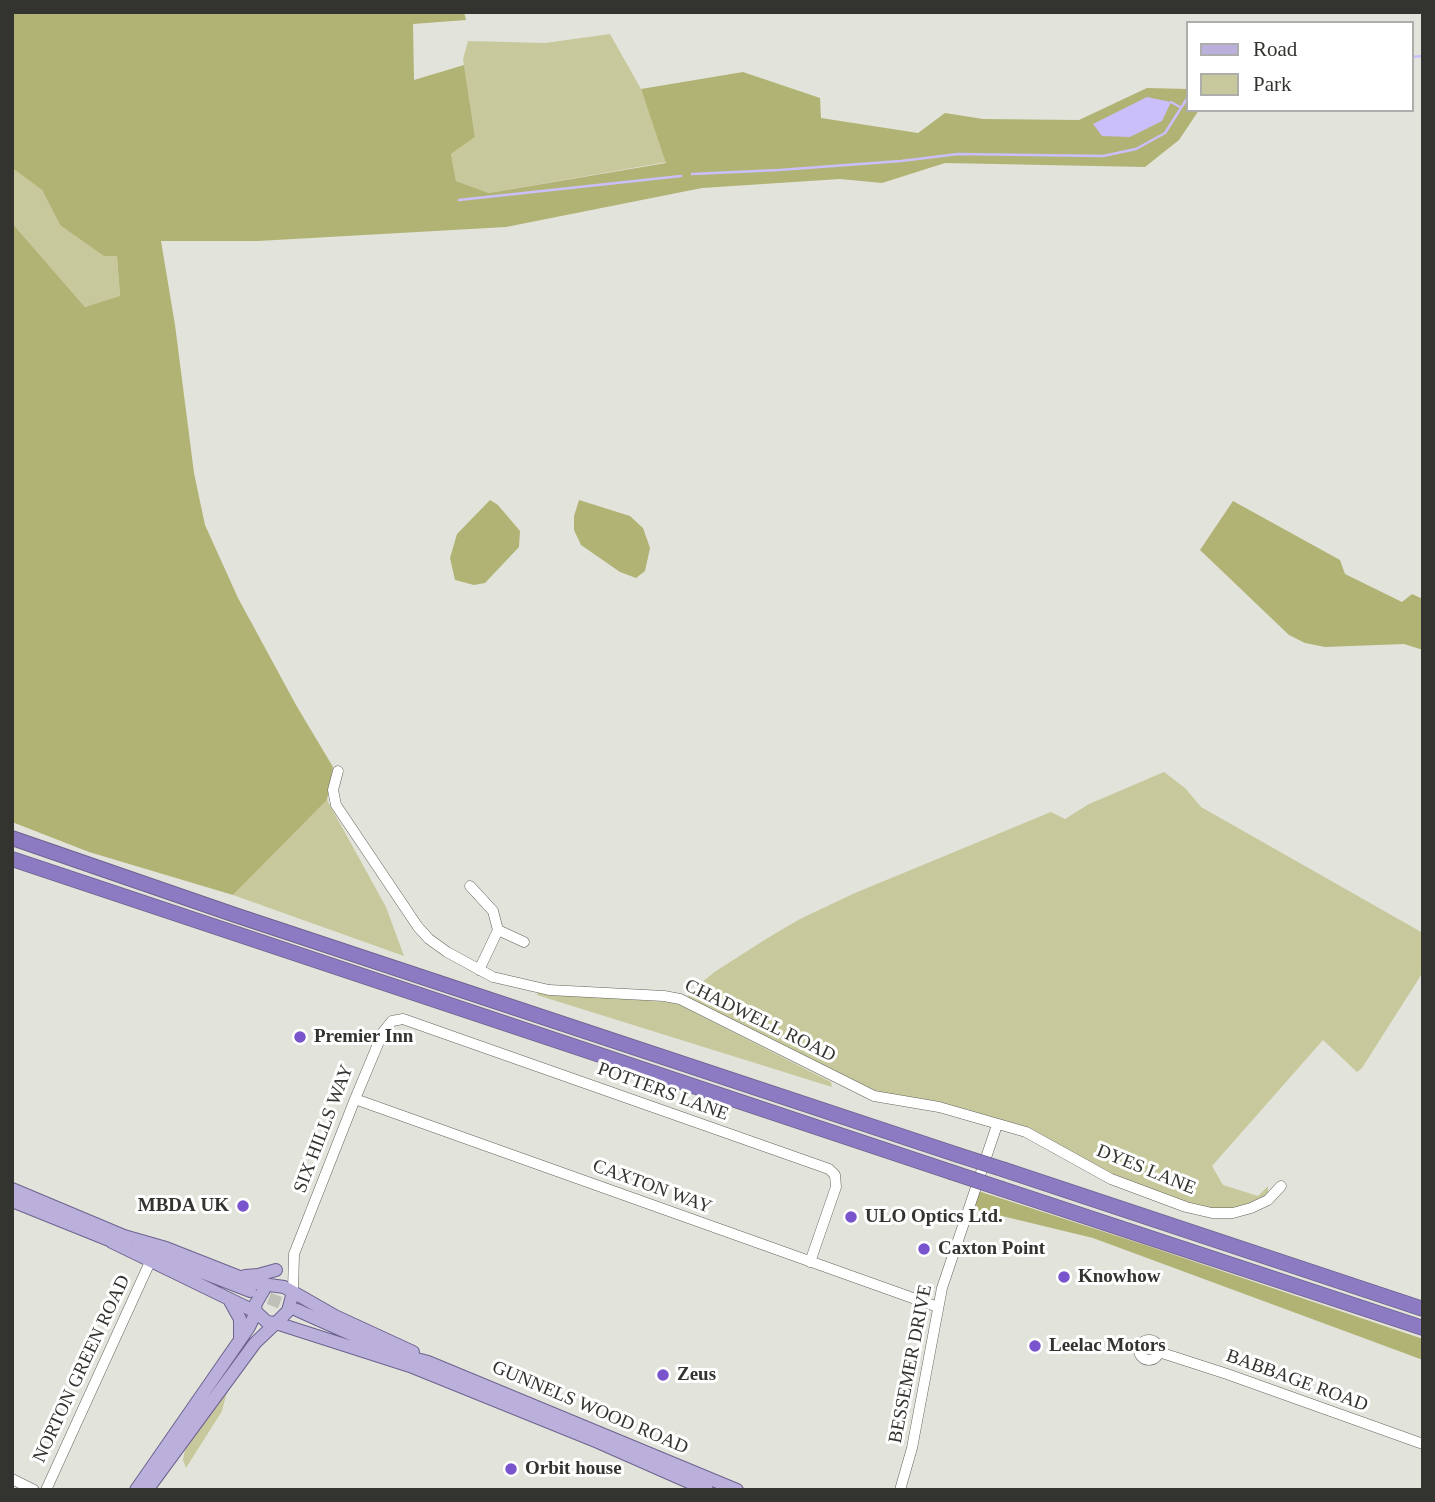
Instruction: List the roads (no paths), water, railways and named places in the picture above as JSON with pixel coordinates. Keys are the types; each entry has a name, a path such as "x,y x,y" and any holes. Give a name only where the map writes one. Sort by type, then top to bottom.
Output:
{"highway":[{"path":"12,838 235,915 1423,1309"},
{"path":"12,859 1423,1328"}],"main road":[{"name":"GUNNELS WOOD ROAD","path":"12,1189 124,1236 166,1248 265,1286 278,1285 335,1316 418,1354 428,1362"},
{"name":"GUNNELS WOOD ROAD","path":"12,1201 112,1242 256,1312 267,1322 410,1366 598,1442 707,1490"},
{"name":"GUNNELS WOOD ROAD","path":"124,1236 141,1248"},
{"name":"GUNNELS WOOD ROAD","path":"112,1242 141,1248 250,1291"},
{"path":"241,1276 258,1276 276,1270"},
{"path":"136,1490 249,1327 265,1286"},
{"path":"147,1490 255,1343 288,1311 293,1292"},
{"path":"229,1299 240,1319 240,1337"},
{"name":"GUNNELS WOOD ROAD","path":"297,1310 391,1352 428,1362 737,1490"},
{"name":"GUNNELS WOOD ROAD","path":"391,1352 410,1366"}],"street":[{"name":"CHADWELL ROAD","path":"336,776 333,790 341,813 429,939 479,970 513,984 549,990 680,999 874,1096 939,1108 997,1125"},
{"path":"470,886 493,911 498,930 479,970"},
{"path":"498,930 524,942"},
{"name":"POTTERS LANE","path":"392,1021 409,1020 828,1169 835,1175 836,1187 810,1262"},
{"name":"SIX HILLS WAY","path":"293,1292 294,1254 383,1031 392,1021"},
{"name":"CAXTON WAY","path":"355,1099 938,1307"},
{"name":"DYES LANE","path":"997,1125 1026,1132 1121,1183 1186,1207 1212,1213 1233,1213 1251,1208 1268,1200 1281,1186"},
{"name":"BESSEMER DRIVE","path":"900,1490 915,1436 938,1307 997,1125"},
{"name":"SIX HILLS WAY","path":"265,1286 276,1270 294,1254"},
{"name":"NORTON GREEN ROAD","path":"46,1490 150,1262"},
{"name":"BABBAGE ROAD","path":"1160,1352 1423,1444"},
{"path":"12,1479 34,1490"}],"waterway":[{"path":"1414,57 1423,56"},
{"path":"692,174 901,161 958,154 1103,156 1136,149 1165,133 1186,100"},
{"path":"1171,102 1180,107"},
{"path":"459,200 681,176"}],"tunnel":[{"path":"252,1292 297,1309"}],"place":[{"name":"Premier Inn","path":"300,1037"},
{"name":"MBDA UK","path":"243,1206"},
{"name":"ULO Optics Ltd.","path":"851,1217"},
{"name":"Caxton Point","path":"924,1249"},
{"name":"Knowhow","path":"1064,1277"},
{"name":"Leelac Motors","path":"1035,1346"},
{"name":"Zeus","path":"663,1375"},
{"name":"Orbit house","path":"511,1469"}]}
